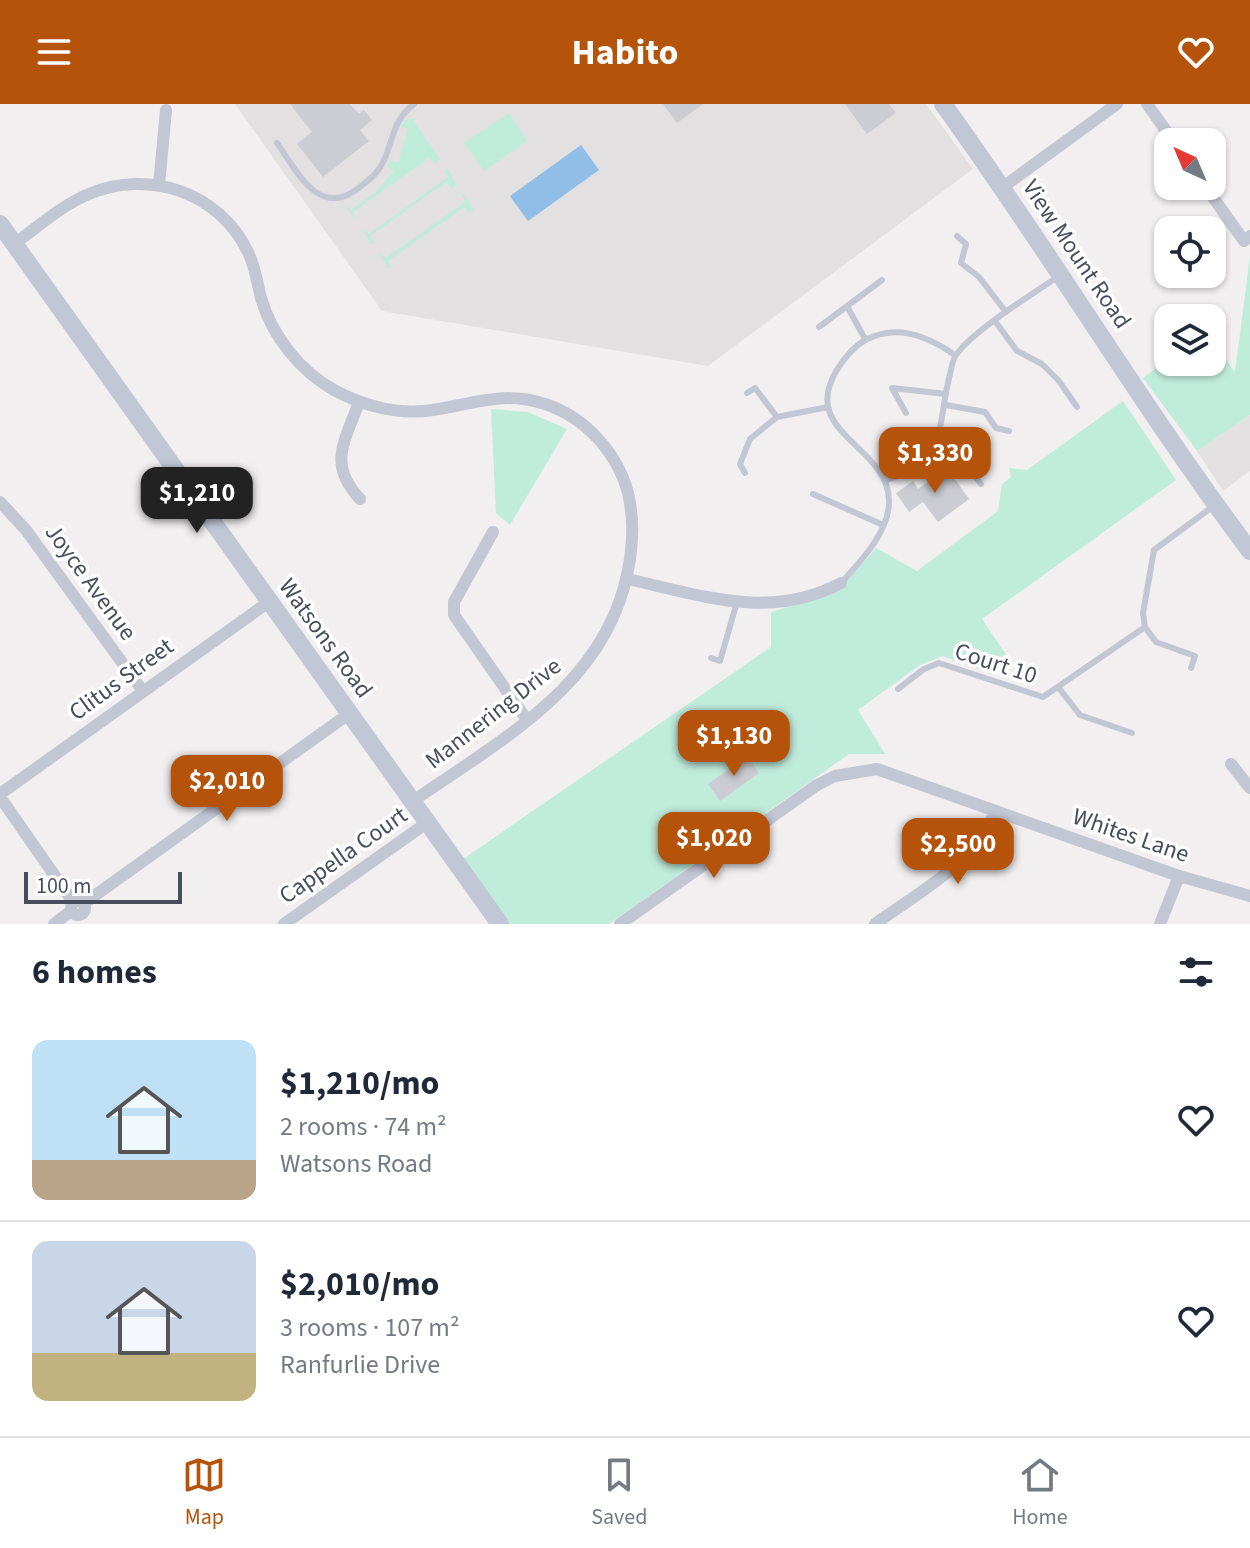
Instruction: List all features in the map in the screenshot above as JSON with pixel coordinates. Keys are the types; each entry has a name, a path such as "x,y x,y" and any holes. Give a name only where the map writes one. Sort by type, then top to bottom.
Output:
{"street":[{"name":"View Mount Road","path":"943,104 1003,187 1215,505 1250,551"},
{"path":"1003,187 1117,104"},
{"path":"1147,104 1164,128"},
{"path":"159,185 166,110"},
{"name":"Mannering Drive","path":"14,244 86,195 117,185 159,185 192,195 234,228 249,254 265,310 289,351 322,382 359,402 396,410 429,411 481,398 511,396 547,404 578,421 610,453 626,485 632,538 627,579 611,625 585,668 559,695 413,801"},
{"path":"1215,200 1244,241 1250,236"},
{"name":"Watsons Road","path":"0,224 500,924"},
{"path":"359,402 340,461 345,480 360,499"},
{"name":"Joyce Avenue","path":"0,502 26,530 142,690"},
{"path":"493,532 454,602 454,615 527,720"},
{"path":"627,579 759,605 790,603 841,583"},
{"name":"Clitus Street","path":"0,796 142,690 270,601"},
{"path":"54,924 80,911 350,713"},
{"path":"1231,764 1250,788"},
{"name":"Whites Lane","path":"620,924 817,785 835,776 877,769 1179,876 1249,892"},
{"path":"0,796 80,911"},
{"path":"875,924 970,855 987,833 995,811"},
{"name":"Cappella Court","path":"284,924 428,822"},
{"path":"1160,924 1179,876"}],"lane":[{"path":"277,143 313,192 330,200 343,198 380,169 398,117 414,104"},
{"path":"957,236 966,244 961,263 979,277 1006,312"},
{"path":"887,480 908,473 941,434 955,355 1006,312 1062,274"},
{"path":"819,327 882,280"},
{"path":"848,308 865,339"},
{"path":"995,321 1017,351 1042,364 1059,381 1077,407"},
{"path":"841,583 868,551 883,525 889,503 887,480 874,460 851,445 837,428 828,407 835,372 865,339 890,332 912,334 937,343 955,355"},
{"path":"747,393 755,388 777,417"},
{"path":"906,413 892,388 946,394"},
{"path":"946,405 985,412 996,428 1009,431"},
{"path":"745,473 740,464 750,439 777,417 828,407"},
{"path":"941,434 981,484"},
{"path":"813,494 883,525"},
{"path":"1195,656 1156,642 1145,627 1143,613 1154,550 1215,505"},
{"path":"711,658 720,661 737,602"},
{"path":"1132,733 1080,715 1058,687 1145,627"},
{"path":"1191,668 1199,647"},
{"name":"Court 10","path":"898,689 924,669 939,663 1043,697 1058,687"}],"shaded area":[{"path":"235,104 926,104 973,169 708,366 382,311"},
{"path":"1250,415 1250,471 1223,491 1197,451"}],"green space":[{"path":"509,113 527,141 484,171 464,143"},
{"path":"408,118 412,119 440,159 434,164 429,158 353,212 355,220 344,203 351,210 376,192 394,171 387,166 390,160 398,163 408,129 400,126"},
{"path":"444,169 449,170 456,185 452,189 446,182 370,236 375,243 371,244 362,229 369,234 448,177"},
{"path":"460,190 474,209 469,213 464,207 461,209 388,261 392,268 388,268 379,253 386,258 465,202"},
{"path":"1250,256 1250,415 1197,451 1143,378 1154,370 1154,376 1226,376 1226,360 1235,372"},
{"path":"1123,401 1176,480 982,619 1009,659 994,675 943,656 920,665 858,710 885,754 849,754 609,924 507,924 463,859 771,647 771,612 830,591 851,575 876,548 917,571 998,511 1002,484 1011,477 1009,468 1027,470"},
{"path":"491,409 528,412 567,429 510,525 496,513"}],"water":[{"path":"581,145 599,170 528,221 510,196"}],"building":[{"path":"290,104 350,104 359,114 364,110 372,120 360,130 369,141 323,177 297,144 312,132"},
{"path":"663,104 703,104 677,123"},
{"path":"845,104 889,104 896,113 867,134"},
{"path":"947,468 969,499 938,522 923,502 909,512 896,493 913,481 918,489"},
{"path":"747,756 759,773 720,801 708,784"}]}
